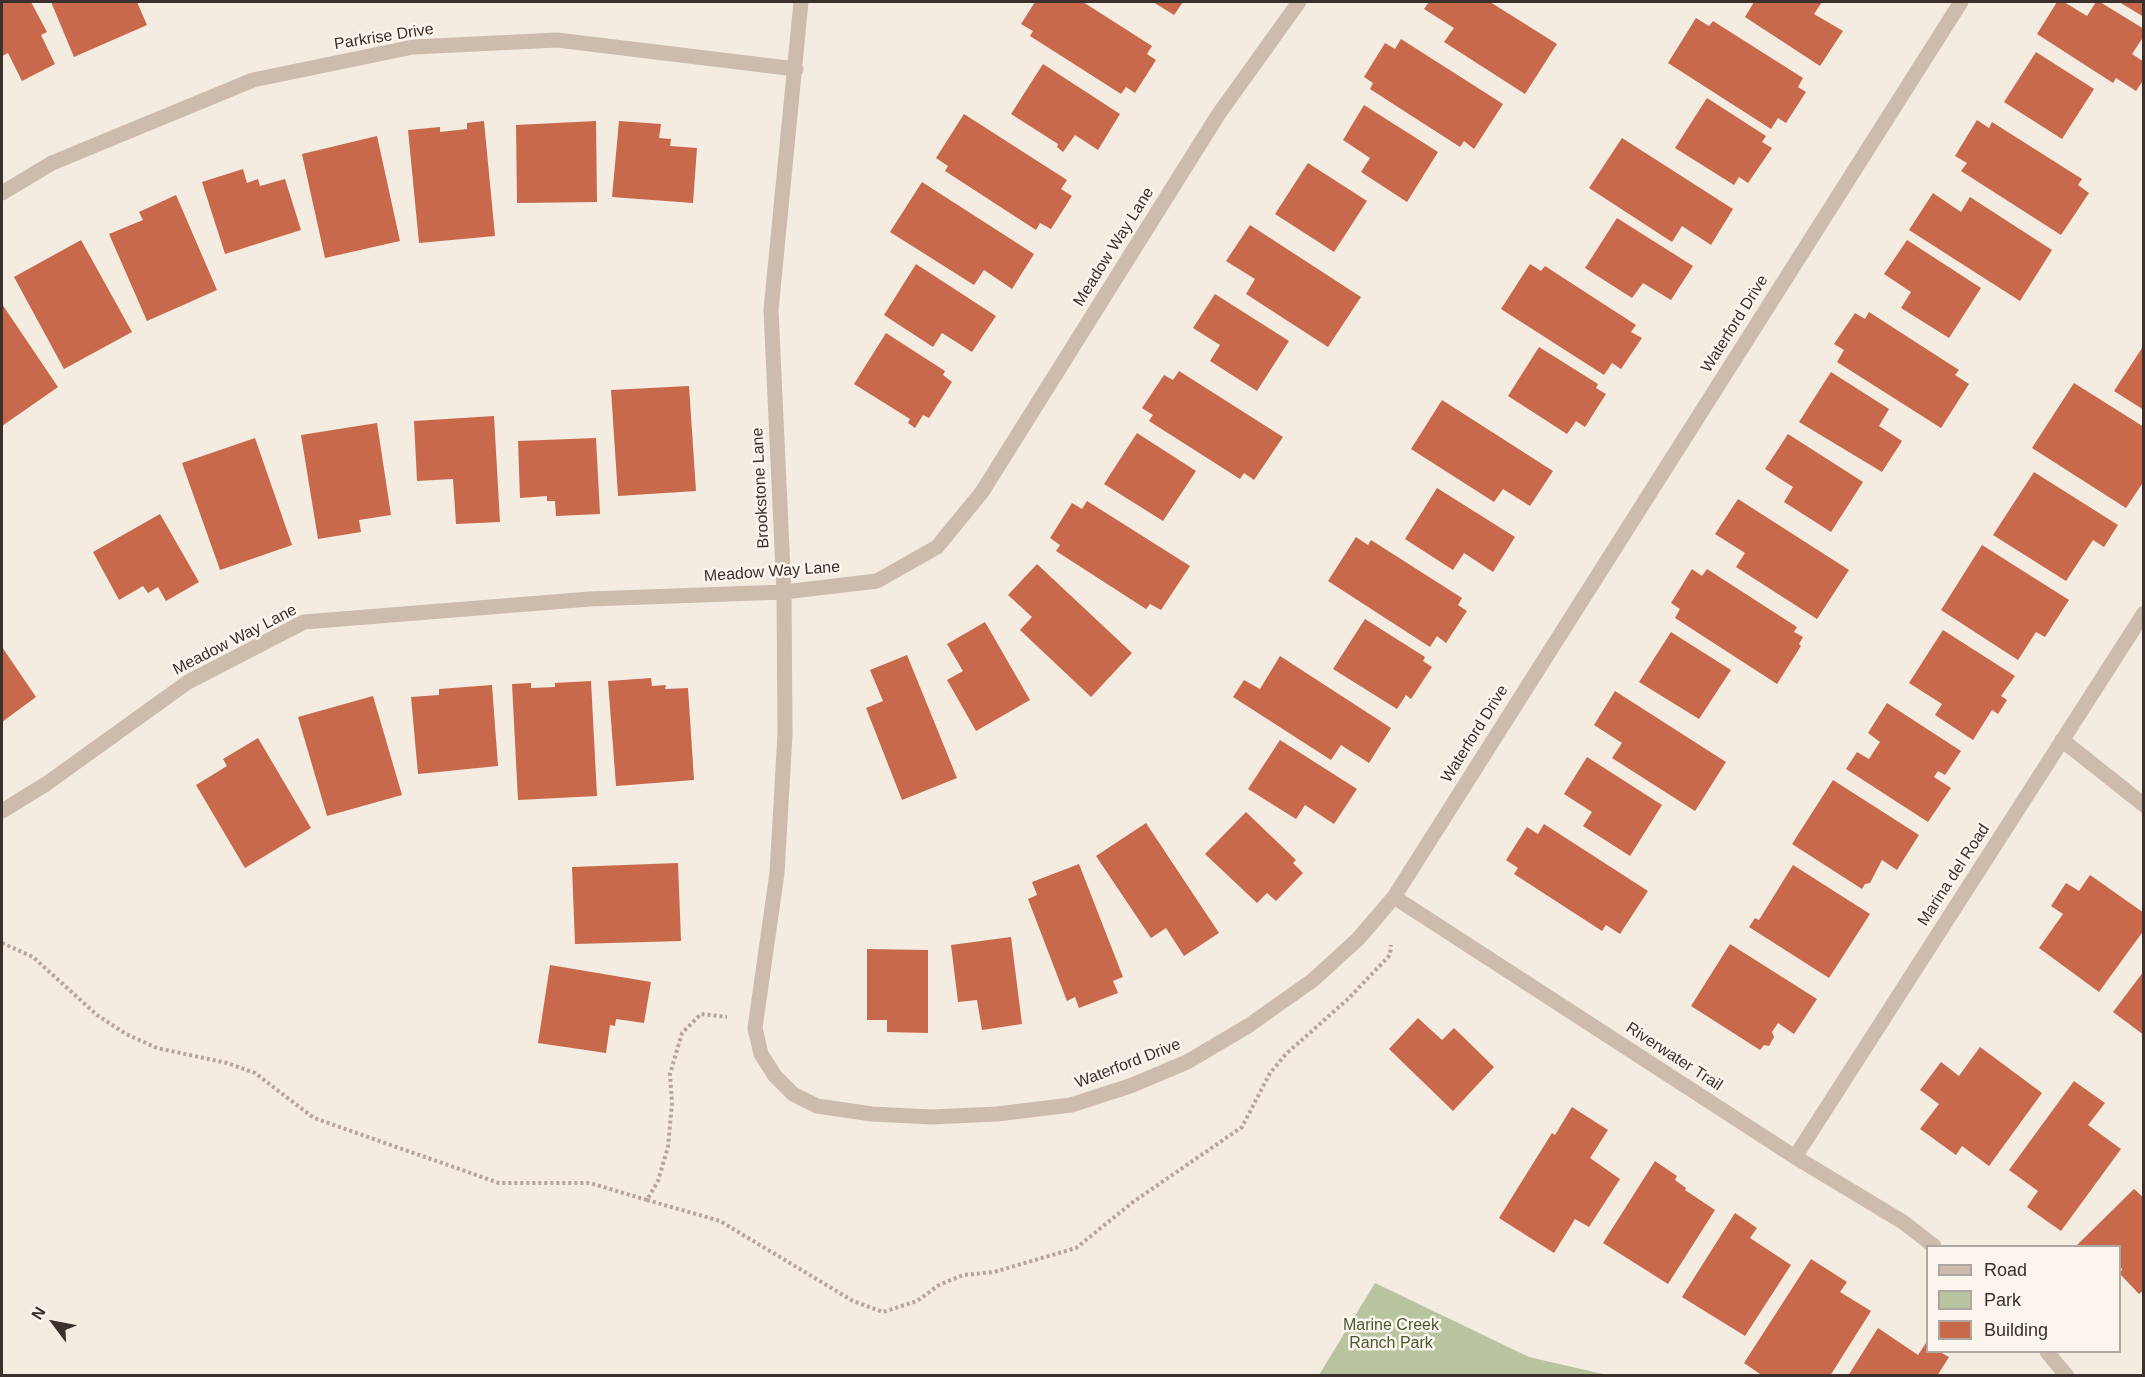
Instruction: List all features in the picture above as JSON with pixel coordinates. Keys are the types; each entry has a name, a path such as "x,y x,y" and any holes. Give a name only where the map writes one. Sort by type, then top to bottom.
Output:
{"street":[{"name":"Brookstone Lane","path":"775,1076 761,1054 755,1028 777,873 785,734 784,592 771,310 801,2"},
{"name":"Meadow Way Lane","path":"2,811 46,784 188,682 304,622 590,599 784,592 877,581 937,547 982,492 1218,116 1299,2"},
{"name":"Waterford Drive","path":"775,1076 793,1094 817,1106 872,1114 932,1117 998,1114 1071,1105 1130,1086 1187,1062 1248,1026 1313,980 1358,939 1394,897 1961,2"},
{"name":"Parkrise Drive","path":"2,193 52,163 253,80 413,47 557,40 796,69"},
{"name":"Marina del Road","path":"1795,1157 2144,613"},
{"path":"2062,740 2144,804"},
{"name":"Riverwater Trail","path":"1394,897 1795,1157 1903,1222 1933,1245"},
{"path":"2048,1353 2067,1376"}],"path":[{"path":"2,943 33,957 97,1015 126,1034 157,1048 227,1063 255,1073 314,1118 499,1183 590,1183 720,1221 787,1259 829,1287 883,1312 917,1301 939,1285 963,1275 994,1272 1076,1248 1133,1202 1242,1127 1270,1073 1286,1054 1324,1021 1390,955 1394,897"},
{"path":"647,1200 658,1181 668,1147 672,1103 670,1074 682,1033 702,1014 756,1020"}],"green space":[{"name":"Marine Creek Ranch Park","path":"1375,1283 1529,1357 1607,1375 1319,1375"}],"building":[{"path":"2,2 31,2 47,32 41,35 55,64 22,81 8,53 2,56"},
{"path":"51,2 137,2 147,25 74,57"},
{"path":"1035,2 1083,2 1152,46 1147,54 1156,60 1135,93 1126,87 1121,94 1030,36 1033,31 1021,24"},
{"path":"1153,2 1183,2 1174,15"},
{"path":"1429,2 1490,2 1557,44 1525,94 1444,42 1454,28 1424,9"},
{"path":"1754,2 1822,2 1814,14 1843,31 1820,66 1745,17"},
{"path":"2057,2 2064,2 2087,16 2096,2 2100,2 2144,29 2144,36 2132,54 2144,62 2144,79 2136,91 2116,78 2113,83 2037,34"},
{"path":"2119,2 2144,2 2144,17"},
{"path":"1696,18 1709,26 1713,21 1803,78 1798,87 1806,92 1786,123 1778,118 1771,129 1668,63"},
{"path":"1401,39 1503,104 1474,149 1464,141 1460,147 1370,89 1373,83 1364,77 1385,43 1395,49"},
{"path":"2036,52 2094,89 2062,139 2004,102"},
{"path":"1043,64 1120,114 1098,150 1075,135 1063,152 1057,147 1058,144 1011,114"},
{"path":"1707,98 1766,136 1762,142 1772,148 1748,183 1739,177 1734,185 1675,148"},
{"path":"1364,105 1438,152 1407,202 1361,172 1370,158 1343,140"},
{"path":"964,114 1067,180 1061,189 1072,196 1051,229 1040,223 1036,230 945,171 948,166 936,158"},
{"path":"1977,120 1989,128 1992,122 2082,179 2078,185 2089,193 2061,235 1961,171 1967,163 1955,156"},
{"path":"484,121 495,236 419,243 408,130 440,127 440,132 467,129 467,123"},
{"path":"596,121 597,202 517,203 516,125"},
{"path":"619,121 661,124 659,138 671,139 670,146 697,148 693,203 612,197"},
{"path":"377,136 400,241 325,258 302,154"},
{"path":"1622,138 1733,209 1711,245 1682,226 1672,242 1589,188"},
{"path":"1308,163 1367,201 1334,252 1275,214"},
{"path":"243,169 247,183 258,179 260,186 285,179 301,230 225,254 202,182"},
{"path":"922,182 1034,254 1012,289 984,270 974,285 890,232"},
{"path":"1933,193 1961,212 1970,197 2052,250 2020,301 1909,230"},
{"path":"176,195 217,290 147,321 109,234 143,220 139,212"},
{"path":"1617,218 1693,266 1671,300 1643,283 1632,298 1585,268"},
{"path":"1250,225 1361,297 1328,347 1246,294 1255,279 1226,261"},
{"path":"81,240 132,332 64,369 14,277"},
{"path":"1907,240 1981,288 1949,338 1901,308 1911,292 1884,274"},
{"path":"916,264 996,316 972,352 942,333 933,347 884,315"},
{"path":"1530,264 1541,271 1545,266 1636,325 1631,332 1642,338 1621,369 1612,363 1604,375 1501,309"},
{"path":"1215,294 1289,341 1257,391 1210,361 1220,345 1193,328"},
{"path":"2,304 58,387 2,426"},
{"path":"1869,312 1959,370 1955,375 1969,384 1941,428 1837,362 1844,350 1834,344 1855,313 1865,319"},
{"path":"886,333 945,371 943,375 952,382 929,418 923,415 915,428 908,423 910,419 854,384"},
{"path":"2144,345 2144,410 2114,391"},
{"path":"1539,347 1598,384 1596,388 1606,394 1585,427 1576,421 1567,434 1508,396"},
{"path":"1179,371 1283,437 1254,480 1244,473 1240,479 1149,421 1153,415 1142,408 1164,375 1173,380"},
{"path":"1831,372 1889,409 1879,426 1902,441 1882,472 1799,422"},
{"path":"2074,383 2144,427 2144,481 2126,508 2032,448"},
{"path":"689,386 696,491 618,496 611,390"},
{"path":"1442,400 1553,471 1530,506 1503,489 1494,502 1411,449"},
{"path":"494,416 500,522 456,524 453,479 417,481 414,421"},
{"path":"377,423 391,515 359,520 361,532 318,539 301,435"},
{"path":"1137,433 1196,471 1163,521 1104,484"},
{"path":"1788,434 1863,482 1831,532 1784,502 1793,487 1765,469"},
{"path":"255,438 292,545 220,570 182,463"},
{"path":"596,438 600,514 556,516 555,501 547,501 547,496 520,498 518,441"},
{"path":"2034,472 2118,525 2104,547 2093,540 2066,581 1993,535"},
{"path":"1437,488 1515,537 1493,572 1464,553 1453,570 1405,539"},
{"path":"1738,499 1849,570 1817,619 1736,567 1745,553 1715,534"},
{"path":"1087,501 1190,566 1161,610 1150,604 1146,609 1056,551 1060,545 1050,538 1072,503 1082,509"},
{"path":"160,514 199,582 166,601 158,587 148,593 143,586 119,600 93,552"},
{"path":"1356,537 1368,545 1371,540 1462,598 1458,605 1467,611 1446,643 1437,636 1430,647 1328,581"},
{"path":"1982,545 2069,600 2045,637 2036,632 2018,660 1941,610"},
{"path":"1037,564 1132,653 1091,697 1020,630 1032,617 1008,595"},
{"path":"1692,569 1702,576 1707,569 1797,627 1794,632 1803,637 1799,644 1801,646 1777,684 1675,618 1680,609 1671,603"},
{"path":"1365,619 1425,657 1423,661 1432,667 1411,699 1406,695 1397,709 1333,669"},
{"path":"985,622 1030,700 976,731 947,680 963,671 947,644"},
{"path":"1943,630 2015,676 2001,696 2007,700 1998,714 1992,710 1973,740 1935,715 1942,704 1909,683"},
{"path":"1671,632 1731,670 1699,719 1639,682"},
{"path":"2,647 36,697 2,722"},
{"path":"907,655 957,778 902,800 866,708 883,701 870,670"},
{"path":"1280,656 1391,728 1369,763 1341,745 1331,760 1233,697 1244,680 1260,689"},
{"path":"651,678 652,686 666,685 665,689 688,688 694,780 616,786 608,681"},
{"path":"591,681 597,796 518,800 512,684 531,683 531,688 555,687 555,683"},
{"path":"492,685 498,766 418,774 411,697 439,695 439,689"},
{"path":"1615,691 1726,762 1695,811 1612,758 1622,743 1594,725"},
{"path":"373,696 402,795 327,816 298,717"},
{"path":"1887,703 1961,751 1945,775 1938,771 1934,777 1951,788 1928,822 1846,769 1857,752 1869,759 1880,742 1868,733"},
{"path":"258,738 311,828 245,868 196,785 227,766 223,759"},
{"path":"1280,740 1357,789 1334,824 1305,805 1296,819 1248,789"},
{"path":"1587,757 1662,805 1630,856 1583,826 1592,812 1564,794"},
{"path":"1833,780 1919,835 1897,870 1882,860 1870,883 1865,884 1862,889 1792,844"},
{"path":"1246,812 1296,860 1293,863 1303,873 1276,901 1267,893 1257,903 1205,854"},
{"path":"1146,823 1219,933 1184,956 1166,928 1151,938 1096,856"},
{"path":"1544,824 1648,891 1620,934 1606,925 1602,931 1514,874 1518,868 1506,860 1527,827 1538,834"},
{"path":"678,863 681,941 575,944 572,867"},
{"path":"1079,864 1123,977 1113,981 1118,993 1079,1008 1075,997 1067,1001 1028,899 1037,895 1032,882"},
{"path":"1793,865 1870,914 1829,978 1749,927 1755,918 1759,920"},
{"path":"2090,875 2144,913 2144,930 2099,992 2039,948 2063,914 2051,906 2066,883 2079,891"},
{"path":"1011,937 1022,1024 982,1030 977,1000 958,1002 951,945"},
{"path":"1730,944 1817,999 1794,1034 1778,1023 1772,1032 1774,1037 1769,1046 1764,1045 1760,1050 1691,1006"},
{"path":"867,949 928,950 928,1033 887,1032 887,1020 867,1020"},
{"path":"550,965 651,982 644,1023 616,1019 615,1026 610,1025 606,1053 538,1043"},
{"path":"2144,971 2144,1035 2113,1012"},
{"path":"1418,1018 1442,1040 1454,1028 1494,1067 1453,1111 1389,1049"},
{"path":"1980,1047 2042,1093 1989,1166 1962,1146 1956,1155 1920,1129 1939,1104 1920,1090 1941,1062 1959,1076"},
{"path":"2074,1081 2105,1103 2088,1125 2121,1149 2061,1231 2027,1207 2038,1191 2009,1170"},
{"path":"1572,1107 1608,1130 1590,1158 1620,1179 1589,1227 1575,1219 1554,1253 1499,1218 1552,1133 1555,1135"},
{"path":"1655,1161 1677,1176 1675,1180 1686,1188 1685,1190 1715,1210 1668,1284 1603,1243"},
{"path":"2134,1189 2144,1198 2144,1290 2139,1294 2121,1275 2121,1245 2077,1245"},
{"path":"1735,1213 1757,1228 1750,1238 1791,1265 1745,1336 1682,1297"},
{"path":"1811,1259 1847,1282 1840,1292 1871,1311 1830,1376 1763,1376 1744,1363"},
{"path":"1878,1328 1918,1355 1926,1343 1926,1353 1942,1353 1949,1357 1937,1376 1848,1376"}]}
